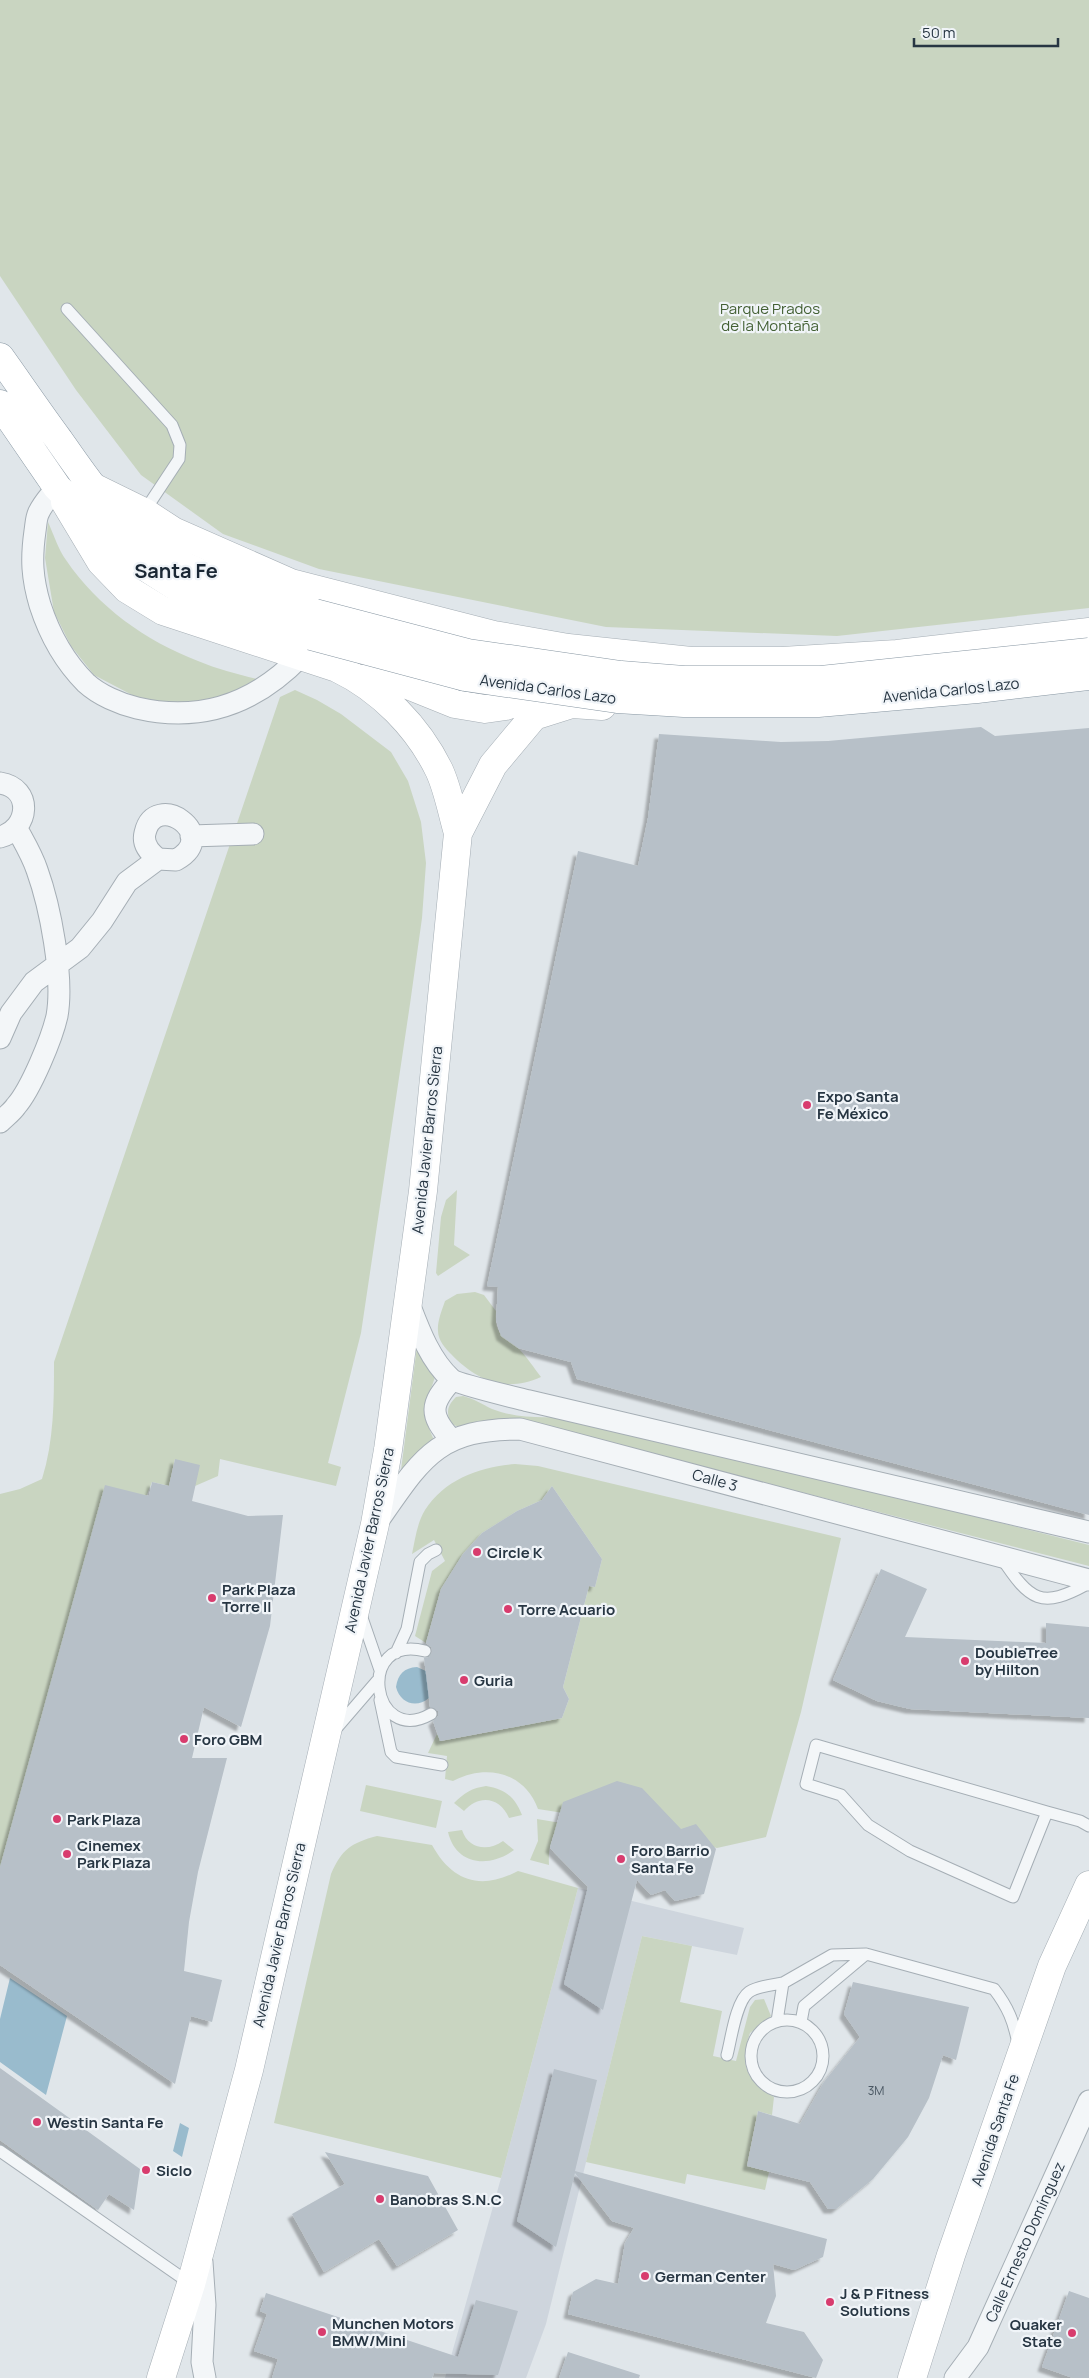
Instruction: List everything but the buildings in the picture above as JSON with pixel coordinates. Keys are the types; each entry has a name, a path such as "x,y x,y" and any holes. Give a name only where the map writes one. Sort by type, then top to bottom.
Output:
{"main road":[{"name":"Avenida Carlos Lazo","path":"0,357 91,486 114,514 134,533 172,559 228,583 309,635 393,707 419,737 440,771 458,833"},
{"name":"Avenida Carlos Lazo","path":"0,404 57,487 120,551 178,588 231,611 309,635 465,677 617,699 684,703 818,703 977,689 1089,676"},
{"name":"Avenida Carlos Lazo","path":"91,486 144,512 172,531 291,584 494,635 568,648 691,661 782,662 897,654 1089,632"},
{"name":"Avenida Carlos Lazo","path":"309,635 468,653 621,675 684,680 821,680 1089,652"},
{"path":"360,679 388,677 455,704 478,708 496,708 524,700 541,691 554,676 568,648"},
{"path":"818,713 897,654"},
{"name":"Avenida Carlos Lazo","path":"572,704 736,713 818,713 976,699 1089,685"},
{"name":"Avenida Javier Barros Sierra","path":"161,2378 191,2284 249,2070 375,1524 388,1450 423,1192 458,833 493,765 534,716 572,704"},
{"name":"Avenida Santa Fe","path":"912,2378 951,2256 1052,1966 1089,1885"}],"street":[{"path":"57,487 38,513 31,556 35,587 53,638 87,684 120,704 158,713 189,714 218,709 247,698 278,678 309,635"},
{"path":"0,783 16,790 22,799 24,809 22,819 8,833 36,867 48,901 58,997 56,1017 39,1065 17,1106 0,1122"},
{"path":"160,816 175,816 187,824 191,836 190,844 183,856 167,861 158,859 150,854 144,839 147,827 152,820 160,816"},
{"path":"191,836 253,834"},
{"path":"0,1038 11,1013 34,982 80,948 102,921 127,882 158,859"},
{"path":"408,1301 428,1346 452,1380 529,1402 1089,1532"},
{"path":"451,1439 436,1420 434,1410 439,1396 452,1380"},
{"name":"Calle 3","path":"375,1524 412,1471 451,1439 496,1429 520,1429 1089,1581"},
{"name":"Calle Ernesto Domínguez","path":"955,2378 978,2347 1089,2101"},
{"path":"201,2246 205,2305 202,2362 205,2378"}],"lane":[{"path":"67,309 172,425 180,445 179,459 144,512"},
{"path":"396,1653 407,1629 420,1562 428,1554 436,1550"},
{"path":"1001,1556 1027,1592 1043,1599 1056,1599 1089,1581"},
{"path":"357,1604 379,1676 378,1693 391,1752 396,1757 442,1765"},
{"path":"325,1741 379,1676 387,1660 396,1653 407,1649 425,1651"},
{"path":"378,1693 387,1708 402,1718 413,1720 431,1714"},
{"path":"1047,1812 1013,1897 910,1851 868,1824 840,1795 806,1784 816,1745 1080,1821 1089,1826"},
{"path":"727,2055 740,2002 748,1992 761,1987 783,1983 832,1955 866,1954 994,1990 1008,2006 1015,2026 1020,2058"},
{"path":"801,2022 804,2006 866,1954"},
{"path":"777,2021 783,1983"},
{"path":"789,2019 801,2022 812,2029 822,2049 822,2061 819,2072 807,2085 791,2092 769,2087 760,2080 753,2070 750,2058 757,2034 766,2026 777,2021 789,2019"},
{"path":"0,2151 191,2284"}],"shaded area":[{"path":"578,1888 744,1928 737,1955 642,1936 546,2324 526,2378 445,2378 501,2178"}],"green space":[{"name":"Parque Prados de la Montaña","path":"0,0 1089,0 1089,608 837,636 606,627 319,569 223,534 141,475 76,390 0,276"},
{"path":"48,522 66,560 79,577 93,593 124,621 179,653 212,666 257,679 226,695 177,705 134,696 94,675 71,646 54,612 45,558"},
{"path":"295,690 341,714 391,752 408,781 421,822 426,863 422,918 361,1333 328,1463 341,1467 336,1486 220,1459 218,1476 195,1486 175,1459 169,1486 152,1482 0,1867 0,1494 20,1489 42,1479 51,1436 54,1362 280,697"},
{"path":"457,1190 454,1245 470,1255 438,1276 436,1273 441,1217 446,1200"},
{"path":"475,1292 484,1295 496,1311 497,1326 501,1334 522,1352 541,1377 515,1384 492,1382 471,1371 444,1346 439,1338 438,1327 445,1301 457,1294"},
{"path":"417,1346 436,1374 426,1408 427,1423 435,1442 400,1478"},
{"path":"463,1396 492,1409 512,1415 533,1417 574,1416 1089,1545 1089,1566 544,1426 462,1428 451,1424 448,1413 449,1406 453,1400 456,1397"},
{"path":"515,1464 538,1466 841,1538 801,1712 766,1837 717,1848 576,1815 538,1809 532,1796 523,1786 502,1774 478,1773 453,1781 445,1779 447,1756 428,1753 437,1734 441,1741 562,1718 569,1699 563,1687 589,1586 595,1587 602,1559 552,1486 542,1500 517,1511 482,1533 463,1554 441,1589 426,1643 415,1636 432,1571 445,1561 434,1540 412,1554 422,1515 433,1499 464,1476 489,1468"},
{"path":"366,1785 442,1801 436,1828 360,1811"},
{"path":"486,1786 499,1789 513,1799 522,1815 509,1818 500,1806 489,1800 476,1802 464,1811 454,1803 461,1796"},
{"path":"537,1819 561,1823 551,1843 549,1865 530,1860 538,1841"},
{"path":"462,1830 469,1841 479,1847 491,1847 503,1841 514,1850 495,1860 475,1860 466,1857 458,1852 448,1832"},
{"path":"377,1836 432,1845 449,1867 468,1879 479,1881 491,1880 518,1871 578,1888 501,2178 274,2123 331,1874 335,1865 348,1848 360,1841"},
{"path":"642,1936 692,1946 680,2002 722,2011 713,2056 736,2061 750,2007 755,2000 764,1999 771,2016 750,2033 745,2063 751,2078 774,2097 772,2115 758,2111 747,2166 769,2172 765,2190 687,2174 685,2184 586,2162"}],"water":[{"path":"417,1667 428,1672 429,1698 414,1704 401,1697 396,1687 402,1673"},
{"path":"10,1978 67,2016 46,2095 0,2062 0,2019"},
{"path":"180,2123 189,2128 182,2157 173,2151"}],"place":[{"name":"Expo Santa Fe México","path":"807,1105"},
{"name":"Circle K","path":"477,1552"},
{"name":"Park Plaza Torre II","path":"212,1598"},
{"name":"Torre Acuario","path":"508,1609"},
{"name":"DoubleTree by Hilton","path":"965,1661"},
{"name":"Guria","path":"464,1680"},
{"name":"Foro GBM","path":"184,1739"},
{"name":"Park Plaza","path":"57,1819"},
{"name":"Cinemex Park Plaza","path":"67,1854"},
{"name":"Foro Barrio Santa Fe","path":"621,1859"},
{"name":"Westin Santa Fe","path":"37,2122"},
{"name":"Siclo","path":"146,2170"},
{"name":"Banobras S.N.C","path":"380,2199"},
{"name":"German Center","path":"645,2276"},
{"name":"J & P Fitness Solutions","path":"830,2302"},
{"name":"Munchen Motors BMW/Mini","path":"322,2332"},
{"name":"Quaker State","path":"1072,2333"}],"district":[{"name":"Santa Fe","path":"176,570"}]}
